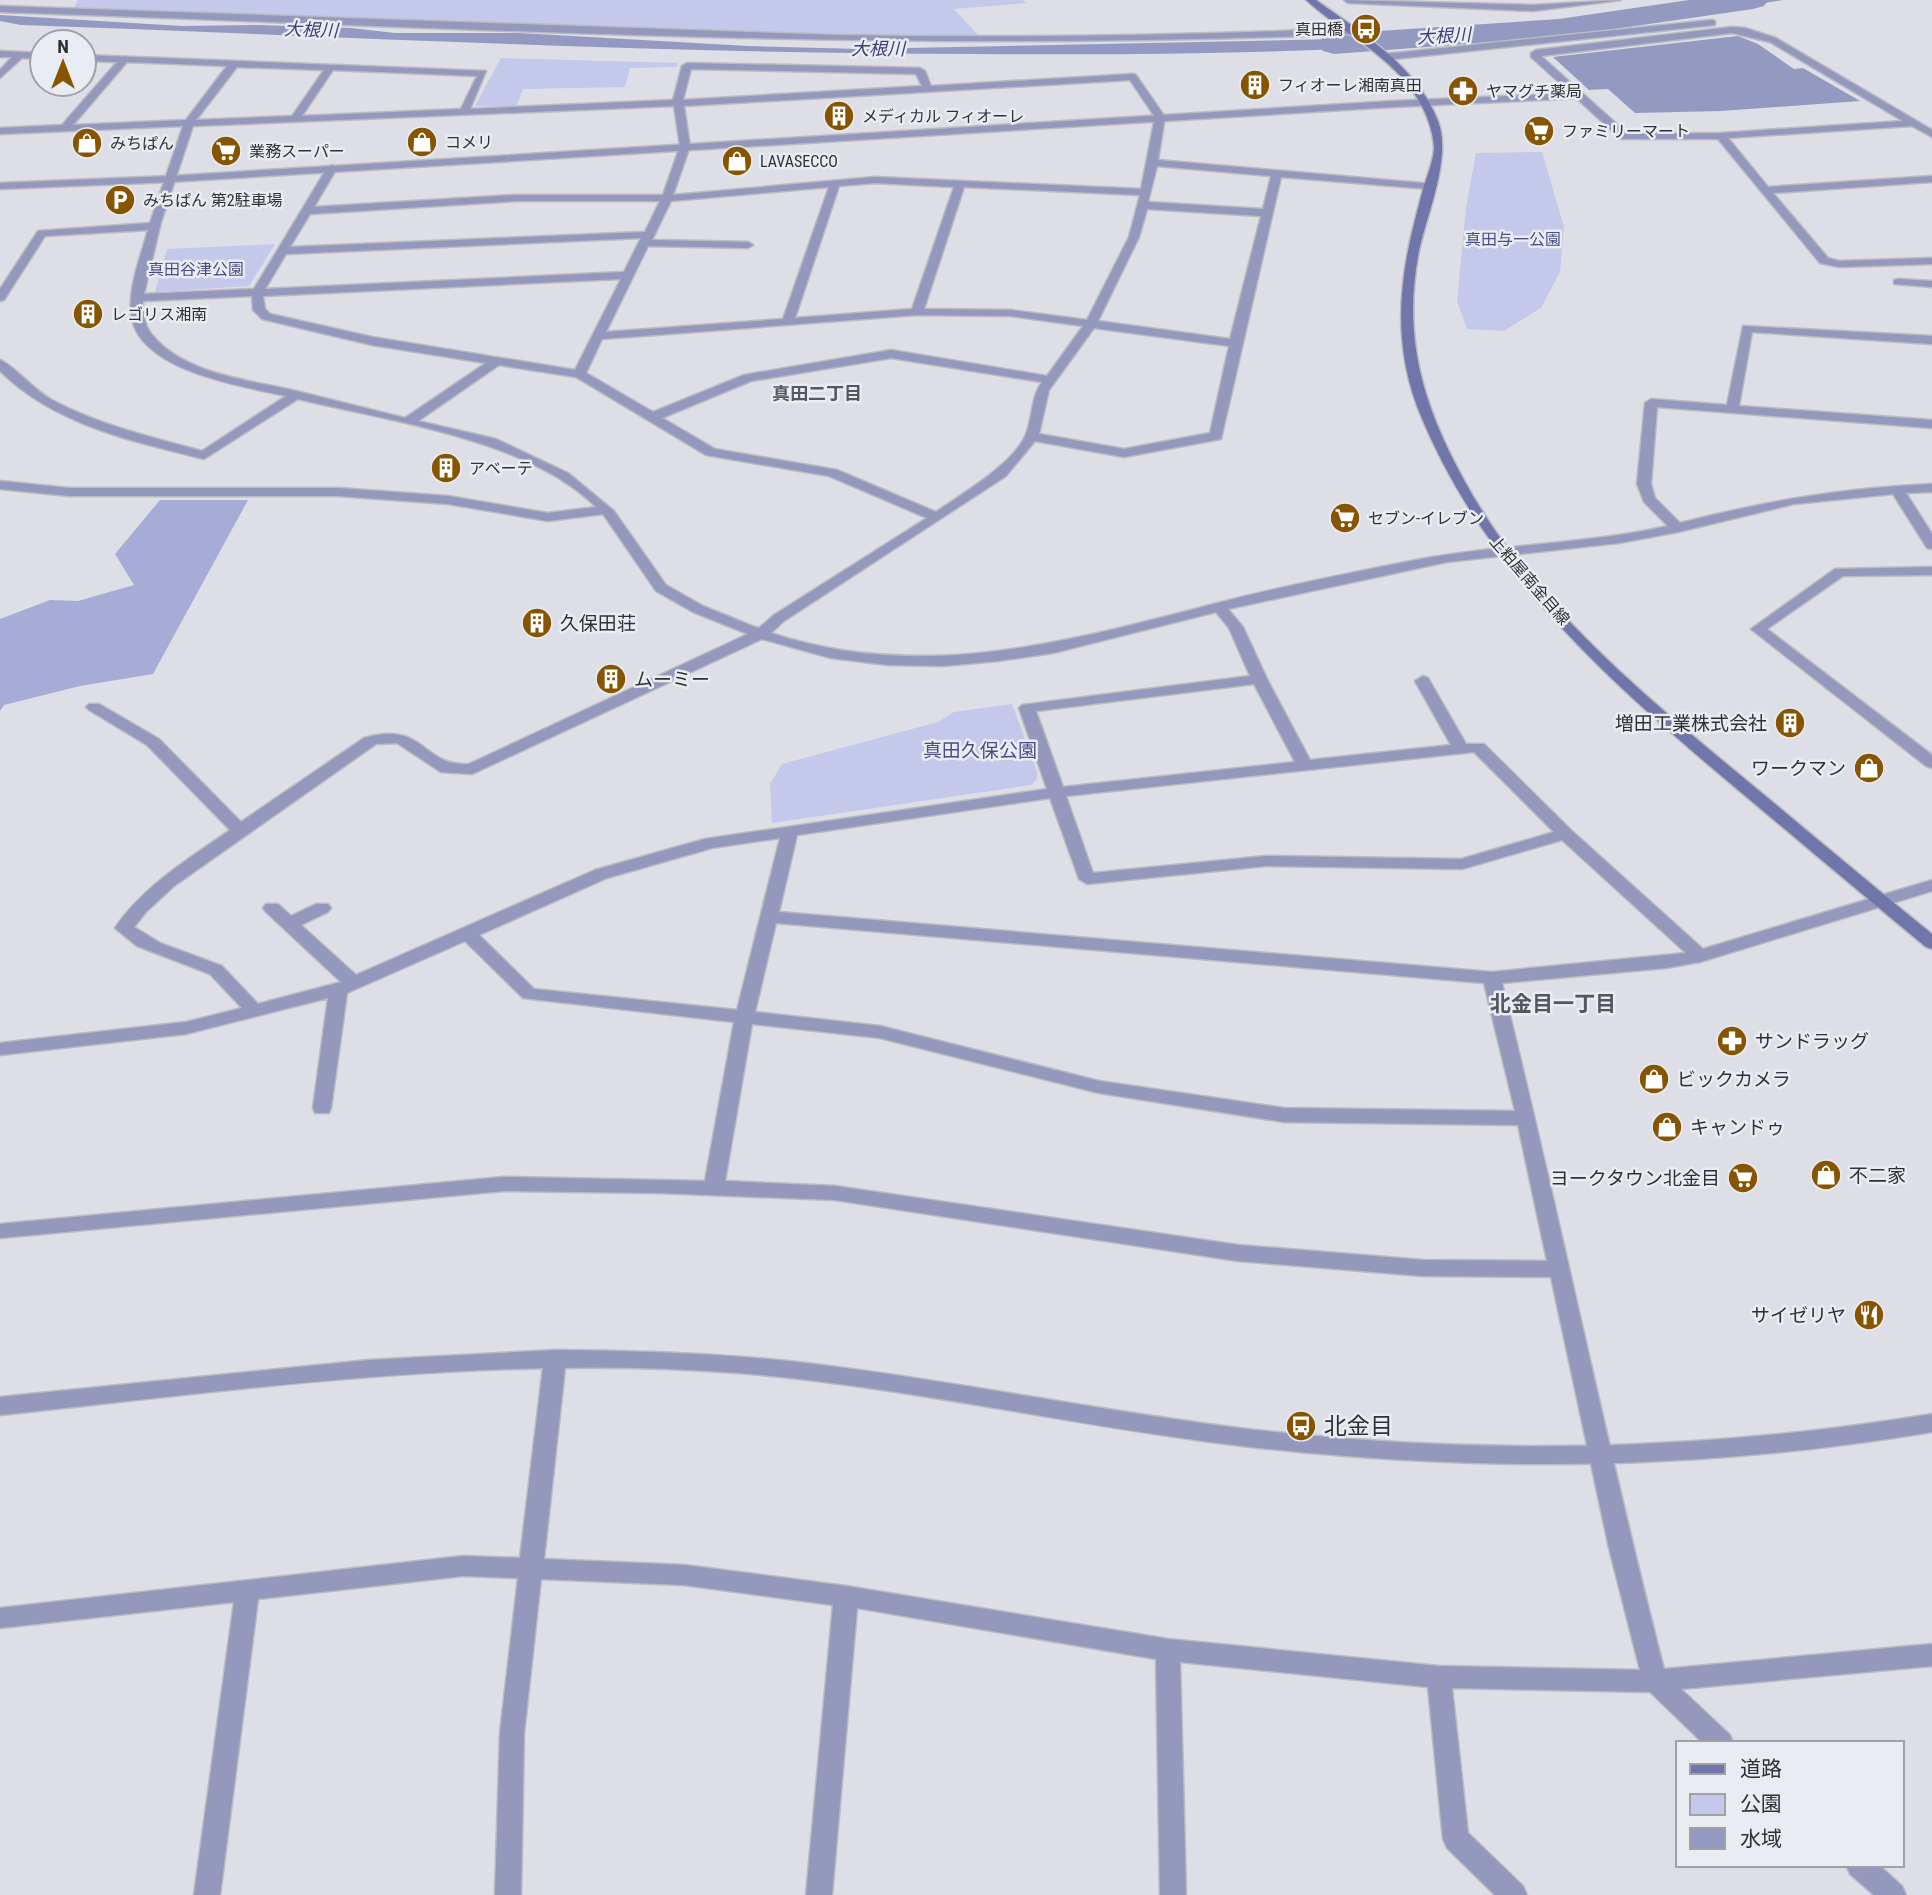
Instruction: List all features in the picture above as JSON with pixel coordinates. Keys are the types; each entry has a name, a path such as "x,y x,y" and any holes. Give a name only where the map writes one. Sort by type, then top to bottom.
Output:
{"main road":[{"name":"上粕屋南金目線","path":"1310,0 1383,55 1425,102 1438,129 1438,149 1409,276 1405,316 1410,363 1424,408 1448,468 1503,551 1608,668 1671,726 1932,943"}],"street":[{"path":"1348,0 1533,8 1618,0"},
{"path":"0,9 838,38 964,40 1355,33"},
{"path":"1383,55 1712,23"},
{"path":"1913,123 1721,136 1625,137 1536,57 1536,53 1731,30 1745,31 1773,40 1932,134"},
{"path":"0,54 28,55"},
{"path":"0,75 20,55"},
{"path":"98,59 483,73 464,112"},
{"path":"64,129 125,60"},
{"path":"234,64 189,122 153,226 138,298 137,317 150,341 172,358 212,375 491,442 533,458 560,471 605,510 622,529 662,589 692,606 761,634 823,650 871,659 933,663 971,662 1067,647 1219,607 1418,563 1610,540 1678,528 1797,499 1932,488"},
{"path":"579,374 667,198 685,146 679,103 687,66 920,71 927,88"},
{"path":"295,119 330,68"},
{"path":"0,131 679,103 1133,77 1160,117 1153,163 1134,237 1091,324 1043,390 1032,437 1001,473 779,618 761,634 472,769 446,769 403,739 386,735 370,741 239,831 151,896 132,915 124,928 131,935 160,951 209,966 223,976 255,1012"},
{"path":"0,186 170,179 1160,117 1580,96"},
{"path":"1721,136 1824,261 1839,264 1932,261"},
{"path":"1153,163 1429,186"},
{"path":"332,168 257,293 259,310 266,317 373,341 579,374 711,452 832,473 937,517"},
{"path":"1032,437 1124,453 1216,436 1277,173"},
{"path":"1765,190 1932,179"},
{"path":"307,211 516,198 667,198 875,180 1144,192"},
{"path":"917,312 961,182"},
{"path":"788,322 834,192 834,183"},
{"path":"1141,205 1268,213"},
{"path":"0,298 42,233 153,226"},
{"path":"282,251 442,242 645,239 748,245"},
{"path":"1920,271 1929,284"},
{"path":"138,298 628,275"},
{"path":"1898,282 1929,284"},
{"path":"598,336 917,312 1010,313 1236,342"},
{"path":"1732,409 1747,328 1932,340"},
{"path":"652,418 748,378 891,354 1051,380"},
{"path":"409,421 497,361"},
{"path":"0,364 15,381 74,418 204,455 296,395"},
{"path":"1678,528 1649,499 1644,484 1651,403 1932,424"},
{"path":"0,485 69,492 338,492 448,500 548,517 605,510"},
{"path":"1897,489 1932,545"},
{"path":"1932,570 1840,572 1758,629 1932,763"},
{"path":"1219,607 1236,627 1259,679 1304,764"},
{"path":"1259,679 1027,708 1087,879 1266,861 1462,864 1565,834"},
{"path":"1423,681 1461,749"},
{"path":"94,707 153,741 239,831"},
{"path":"0,1049 186,1028 255,1012 345,986 601,874 711,843 1057,792 1478,747 1565,834 1700,956"},
{"path":"714,1187 744,1019 790,831"},
{"path":"769,917 1492,978 1666,962 1700,956 1932,885"},
{"path":"272,908 290,924 345,986"},
{"path":"290,924 322,908"},
{"path":"467,933 529,994 880,1032 1099,1087 1284,1115 1525,1118"},
{"path":"1492,978 1655,1681 1719,1741"},
{"path":"322,1108 345,986"},
{"path":"0,1231 503,1184 714,1187 835,1192 1238,1253 1423,1268 1560,1269"},
{"path":"508,1895 512,1733 555,1359"},
{"path":"0,1406 409,1365 555,1359 735,1364 830,1374 1242,1437 1390,1451 1541,1458 1653,1456 1810,1441 1932,1423"},
{"path":"1,1621 463,1566 684,1575 846,1596 1168,1650 1439,1677 1655,1681 1932,1655"},
{"path":"207,1895 247,1590"},
{"path":"820,1895 846,1596"},
{"path":"1168,1650 1173,1895"},
{"path":"1439,1677 1456,1839 1514,1895"},
{"path":"1861,1867 1893,1895"}],"green space":[{"path":"78,0 1023,0 1026,3 954,9 979,36 734,32 77,11 74,8"},
{"path":"501,58 678,63 676,67 630,68 625,87 523,89 516,107 475,106"},
{"name":"真田与一公園","path":"1542,152 1564,227 1560,272 1541,308 1504,331 1467,329 1457,301 1466,208 1476,153"},
{"name":"真田谷津公園","path":"275,244 249,286 155,292 167,249"},
{"name":"真田久保公園","path":"1012,704 1037,772 1037,779 1031,785 772,823 770,784 782,764 938,722 954,712"}],"shaded area":[{"path":"160,500 248,500 153,674 80,686 4,705 0,711 0,619 50,600 78,601 134,585 115,554"}],"water":[{"path":"1757,0 1783,0 1625,23 1466,40 1360,48 1170,54 859,53 619,48 21,25 0,21 0,15 182,26 351,28 395,33 519,33 748,46 860,49 1340,39 1520,28 1639,14 1645,16 1689,13"},
{"path":"1738,36 1758,44 1794,69 1803,68 1860,101 1721,111 1635,113 1608,89 1589,90 1553,57"}],"waterway":[{"name":"大根川","path":"1334,44 1559,28 1753,0"}],"place":[{"name":"真田橋","path":"1366,29"},
{"name":"フィオーレ湘南真田","path":"1255,85"},
{"name":"ヤマグチ薬局","path":"1463,91"},
{"name":"メディカル フィオーレ","path":"839,116"},
{"name":"ファミリーマート","path":"1539,131"},
{"name":"コメリ","path":"422,142"},
{"name":"みちぱん","path":"87,143"},
{"name":"業務スーパー","path":"226,151"},
{"name":"LAVASECCO","path":"737,161"},
{"name":"みちぱん 第2駐車場","path":"120,200"},
{"name":"レゴリス湘南","path":"88,314"},
{"name":"アベーテ","path":"446,468"},
{"name":"セブン-イレブン","path":"1345,518"},
{"name":"久保田荘","path":"537,623"},
{"name":"ムーミー","path":"611,679"},
{"name":"増田工業株式会社","path":"1790,723"},
{"name":"ワークマン","path":"1869,768"},
{"name":"サンドラッグ","path":"1732,1041"},
{"name":"ビックカメラ","path":"1654,1079"},
{"name":"キャンドゥ","path":"1667,1127"},
{"name":"不二家","path":"1826,1175"},
{"name":"ヨークタウン北金目","path":"1743,1178"},
{"name":"サイゼリヤ","path":"1869,1315"},
{"name":"北金目","path":"1301,1426"}],"district":[{"name":"真田二丁目","path":"817,394"},
{"name":"北金目一丁目","path":"1553,1004"}]}
